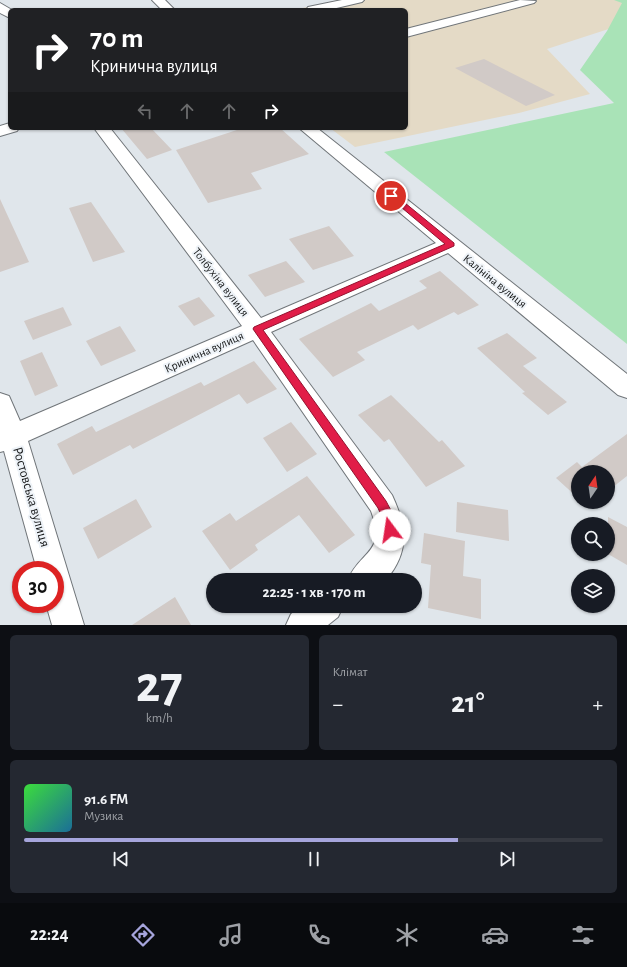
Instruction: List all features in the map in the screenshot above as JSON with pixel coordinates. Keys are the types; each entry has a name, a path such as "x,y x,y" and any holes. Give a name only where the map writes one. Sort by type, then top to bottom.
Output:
{"street":[{"path":"163,4 176,0"},
{"path":"321,8 358,0"},
{"path":"408,32 530,1"},
{"name":"Толбухіна вулиця","path":"104,130 257,329 382,504 389,519 391,540 387,554 376,570 372,573"},
{"name":"Калініна вулиця","path":"309,130 627,388"},
{"name":"Кринична вулиця","path":"6,438 451,244"},
{"name":"Ростовська вулиця","path":"0,403 6,438 49,561"},
{"path":"64,611 68,625"},
{"path":"302,625 318,613"}],"shaded area":[{"path":"338,0 617,0 627,4 627,23 547,49 590,94 519,113 355,147 333,130 408,130 408,8 303,8"}],"green space":[{"path":"614,0 627,0 627,344 384,152 614,103 580,70 607,31 622,3"}],"building":[{"path":"484,59 555,95 526,106 455,68"},
{"path":"123,130 153,130 172,150 147,159"},
{"path":"237,130 282,130 309,154 251,173 262,189 208,203 176,150"},
{"path":"0,199 29,262 0,272"},
{"path":"91,202 125,252 93,262 69,208"},
{"path":"329,226 354,256 313,270 289,239"},
{"path":"286,261 305,282 265,297 248,275"},
{"path":"440,271 479,305 458,315 454,312 418,330 413,325 357,352 365,360 333,377 299,339 371,303 379,311 427,288 419,281"},
{"path":"199,297 215,316 194,326 178,306"},
{"path":"63,307 72,325 33,340 24,321"},
{"path":"120,326 136,351 101,366 86,341"},
{"path":"507,333 537,358 523,366 567,402 548,415 522,393 525,392 477,348"},
{"path":"42,352 58,386 35,396 20,361"},
{"path":"254,361 277,389 247,404 239,394 133,449 130,445 73,475 57,444 92,426 96,432 201,382 204,386"},
{"path":"391,395 439,442 442,440 465,466 426,487 389,439 384,442 358,415"},
{"path":"291,422 317,454 287,472 263,438"},
{"path":"627,434 627,476 615,485 615,465 585,465"},
{"path":"577,462 580,465 573,465"},
{"path":"571,467 571,492 556,478"},
{"path":"307,476 355,535 329,553 299,515 255,545 258,550 230,570 202,531 230,513 236,521"},
{"path":"136,499 152,527 98,559 83,528"},
{"path":"457,502 508,510 509,541 456,532"},
{"path":"615,521 627,527 627,565 615,558"},
{"path":"424,533 465,541 463,576 481,579 481,619 428,608 431,565 421,563"},
{"path":"175,597 191,625 132,625"}],"route":[{"path":"390,530 389,519 382,504 257,329 451,244 391,196"}]}
